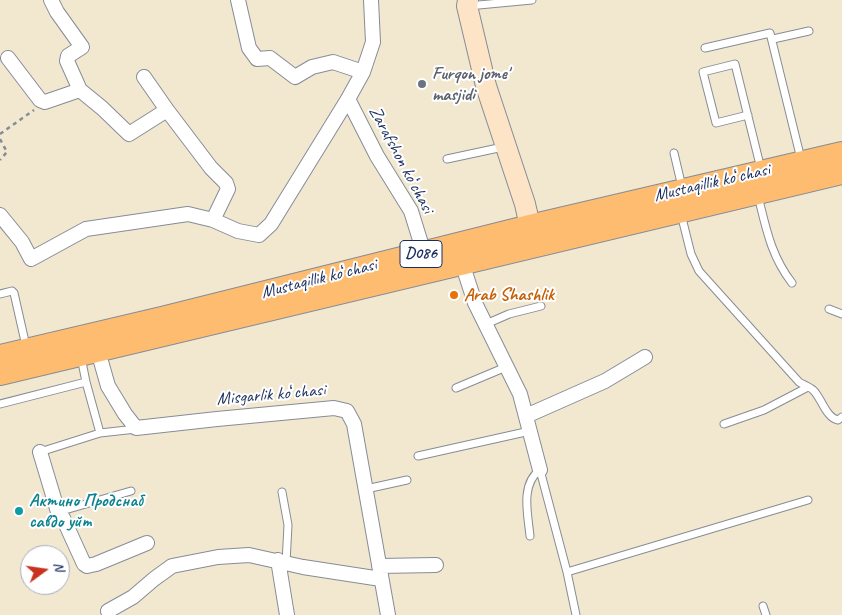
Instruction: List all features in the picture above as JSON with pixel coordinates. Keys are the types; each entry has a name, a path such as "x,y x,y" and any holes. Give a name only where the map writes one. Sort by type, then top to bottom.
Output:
{"main road":[{"name":"Mustaqillik koʻchasi","path":"0,374 462,263 681,201 762,171 842,153"},
{"name":"Mustaqillik koʻchasi","path":"0,356 162,318 530,226 681,201 757,193 842,173"}],"street":[{"path":"51,0 57,12 82,47 68,56 66,61 80,90 129,134 167,110"},
{"path":"238,0 248,48 257,59 270,58 295,77 312,67 334,62 362,72"},
{"name":"Zarafshon koʻchasi","path":"371,0 373,42 362,72 348,99 377,156 411,211 424,253"},
{"path":"468,3 486,86 525,204 530,226"},
{"path":"8,58 40,100 45,102 80,90"},
{"path":"144,77 211,168 226,183 228,189 213,220"},
{"path":"0,215 22,242 31,259 86,229 188,214 213,220 238,231 260,235 271,224 348,99"},
{"path":"462,263 476,303 520,394 540,470"},
{"path":"89,353 125,414 136,428"},
{"path":"526,416 605,381 645,356"},
{"name":"Misgarlik koʻchasi","path":"136,428 321,409 342,409 350,415 354,424 388,615"},
{"path":"40,452 58,512 64,518 84,564 87,566 147,544"},
{"path":"108,611 133,597 154,578 172,566 218,557 250,555 282,561 380,573 436,566"},
{"path":"282,561 287,615"}],"lane":[{"path":"468,3 532,0"},
{"path":"773,39 809,30"},
{"path":"705,48 770,33 802,162"},
{"path":"748,115 716,123 703,72 735,64 748,115 762,171"},
{"path":"447,159 506,146"},
{"path":"674,153 689,248 699,270 800,382 815,392 832,417 838,420 842,417"},
{"path":"757,193 769,240 780,268 792,283"},
{"path":"0,294 12,291 14,293 27,349"},
{"path":"486,324 509,314 541,306"},
{"path":"829,309 842,314"},
{"path":"89,353 86,382 100,433"},
{"path":"456,388 506,368"},
{"path":"0,404 86,382"},
{"path":"724,424 764,410 808,388"},
{"path":"40,452 100,433 136,428"},
{"path":"418,456 530,431"},
{"path":"530,536 528,486 534,474 540,470 576,615"},
{"path":"366,489 407,480"},
{"path":"58,512 131,491"},
{"path":"282,492 288,525 282,561"},
{"path":"566,572 808,500"},
{"path":"763,606 766,615"}],"path":[{"path":"0,134 45,102"},
{"path":"0,140 7,152 0,160"}],"place":[{"name":"Furqon jome' masjidi","path":"422,84"},
{"name":"Arab Shashlik","path":"454,295"},
{"name":"Актино Продснаб савдо уйт","path":"19,511"}]}
